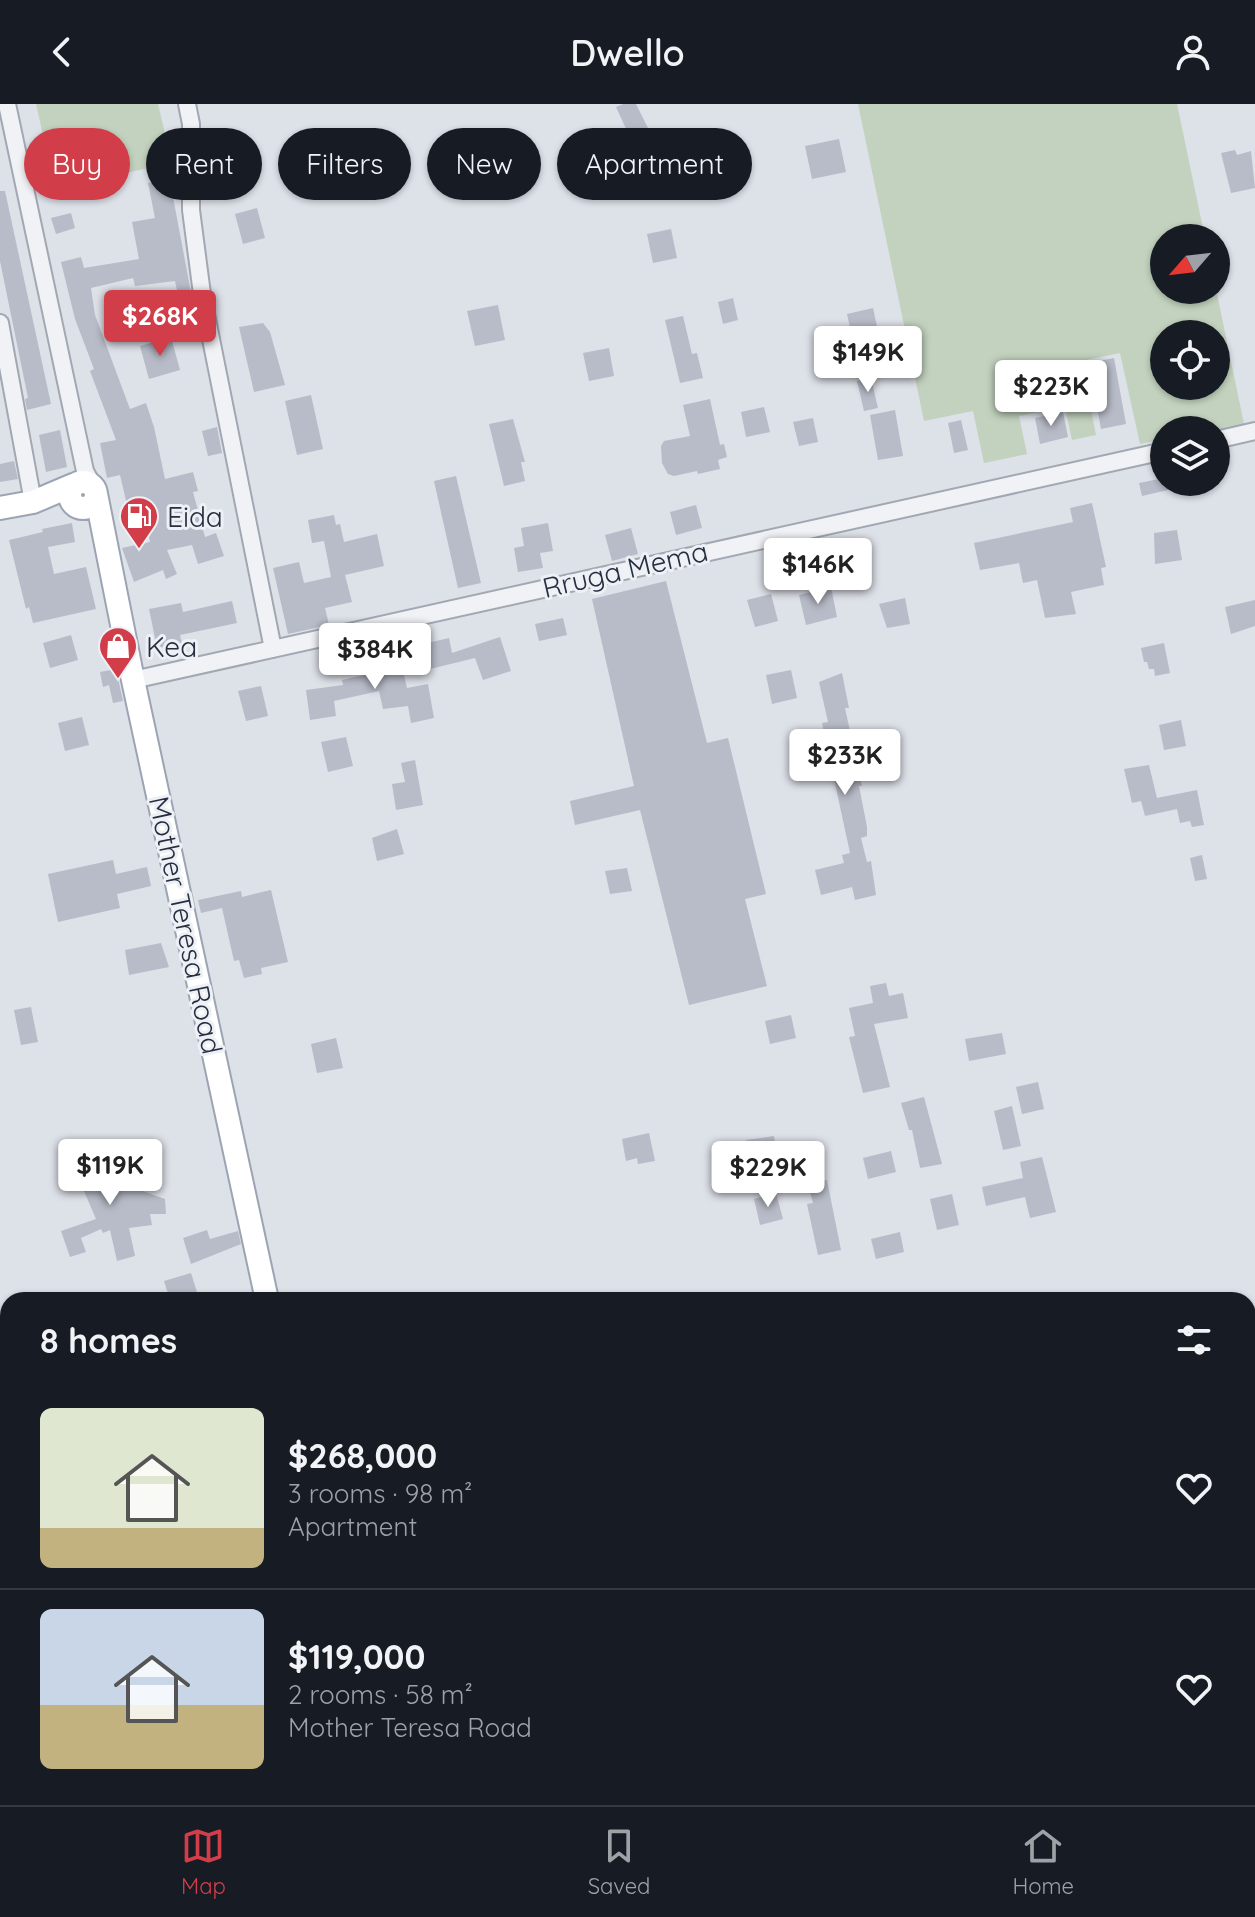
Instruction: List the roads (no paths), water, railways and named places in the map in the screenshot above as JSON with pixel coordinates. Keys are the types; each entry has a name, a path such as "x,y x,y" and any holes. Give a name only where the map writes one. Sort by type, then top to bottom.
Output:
{"main road":[{"path":"0,508 83,490"},
{"name":"Mother Teresa Road","path":"83,490 106,550 265,1292"}],"street":[{"path":"7,104 83,490"},
{"path":"187,104 191,124 191,210 202,294 273,649"},
{"path":"0,323 33,502"},
{"path":"1230,437 1255,431"},
{"name":"Rruga Mema","path":"133,680 1150,454"}],"place":[{"name":"Eida","path":"139,550"},
{"name":"Kea","path":"118,680"}]}
